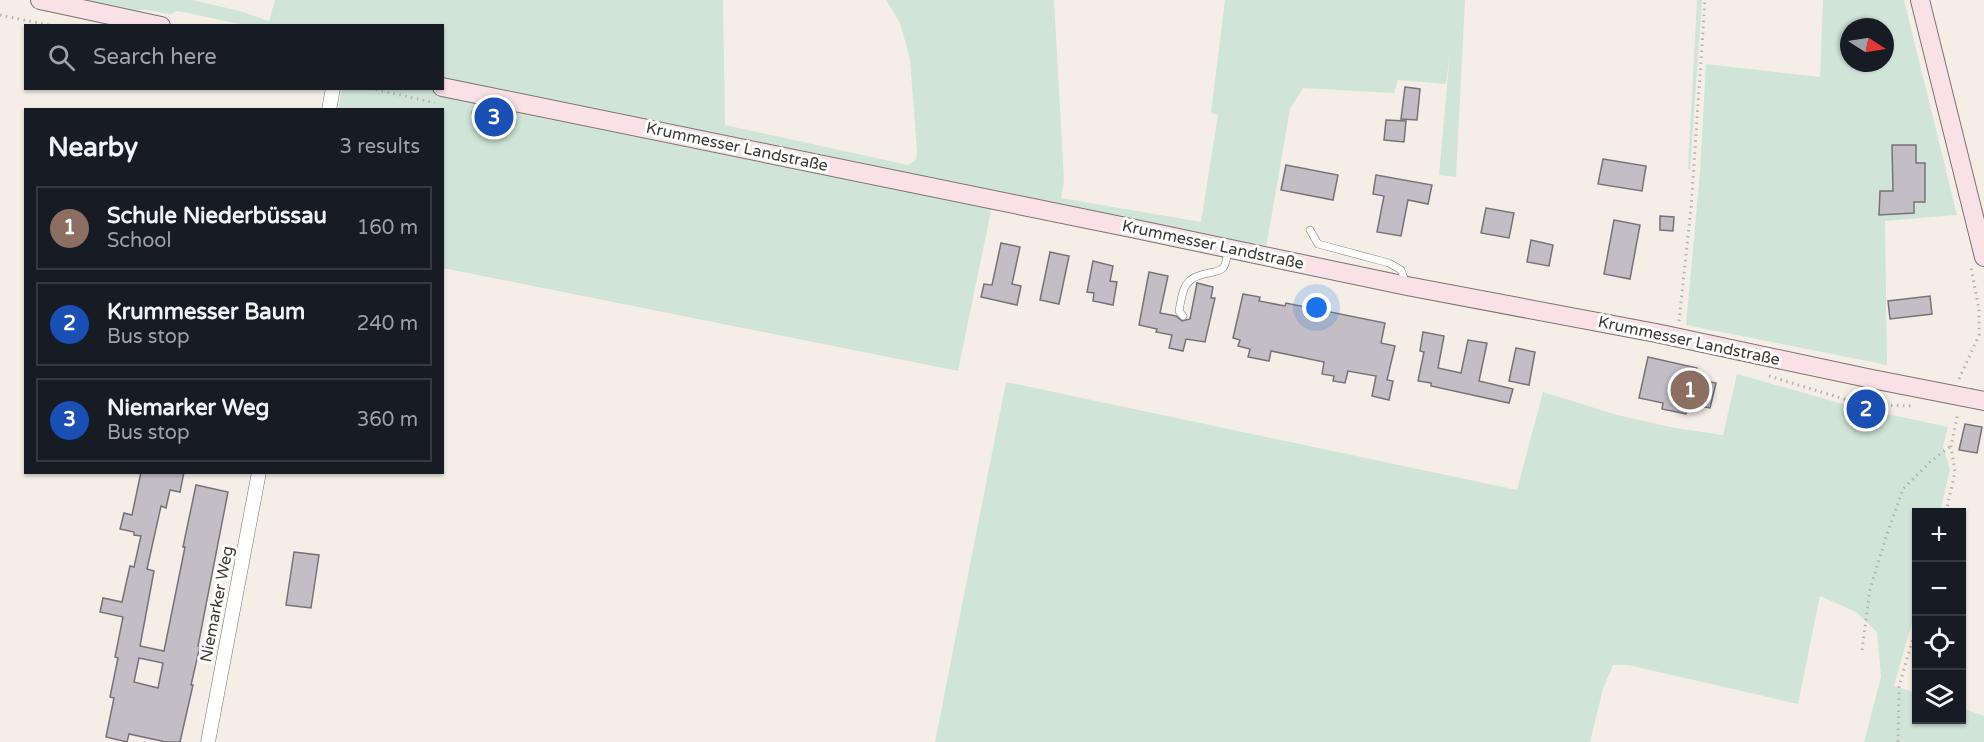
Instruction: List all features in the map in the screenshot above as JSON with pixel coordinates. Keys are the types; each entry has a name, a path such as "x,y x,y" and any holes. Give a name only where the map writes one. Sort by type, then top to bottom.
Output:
{"main road":[{"path":"40,0 152,24"},
{"path":"1920,0 1977,259"},
{"name":"Krummesser Landstraße","path":"444,87 1407,286 1984,400"}],"street":[{"path":"329,108 333,90"},
{"name":"Niemarker Weg","path":"208,742 259,474"}],"lane":[{"path":"1310,230 1318,244 1389,263 1401,270 1407,286"},
{"path":"1183,316 1179,311 1184,286 1199,274 1220,270 1224,266 1228,249"}],"path":[{"path":"1678,338 1691,208 1705,0"},
{"path":"0,15 43,24"},
{"path":"1947,508 1955,472 1951,446 1957,395 1963,368 1979,335 1977,259"},
{"path":"1862,650 1870,589 1904,489 1931,461 1951,446"},
{"path":"1898,742 1899,687 1912,644"}],"green space":[{"path":"67,0 192,0 240,11 269,21 275,0 723,0 725,125 908,165 916,160 917,151 910,59 900,23 886,0 1054,0 1064,180 1061,198 1201,222 1218,115 1211,113 1225,0 1465,0 1456,177 1439,175 1450,53 1446,84 1398,80 1394,93 1303,88 1290,109 1265,253 444,79 444,24 239,24 176,11 171,14 145,10 123,11"},
{"path":"1697,0 1702,0 1690,170 1688,169"},
{"path":"1823,0 1904,0 1957,215 1885,221 1887,365 1686,325 1700,172 1706,64 1820,77"},
{"path":"342,90 440,90 992,206 958,371 444,268 444,108 338,108"},
{"path":"1737,374 1850,406 1948,427 1943,446 1950,469 1941,508 1912,508 1912,622 1894,686 1912,692 1912,724 1966,724 1966,709 1984,716 1984,742 1864,742 1881,677 1877,632 1856,612 1820,596 1798,704 1628,665 1613,665 1603,689 1590,742 935,742 1006,382 1517,490 1543,392 1617,415 1675,428 1723,435"}],"building":[{"path":"1405,87 1420,89 1417,120 1401,119"},
{"path":"1386,120 1406,121 1404,142 1384,140"},
{"path":"1892,145 1916,145 1916,163 1925,163 1925,202 1914,202 1914,213 1879,215 1880,191 1893,191"},
{"path":"1603,159 1646,166 1642,191 1598,184"},
{"path":"1286,165 1338,175 1333,200 1281,190"},
{"path":"1376,175 1432,185 1428,204 1408,200 1401,236 1377,232 1384,196 1373,194"},
{"path":"1486,208 1514,213 1509,238 1481,233"},
{"path":"1660,216 1674,217 1673,231 1660,230"},
{"path":"1614,220 1640,225 1630,279 1604,274"},
{"path":"1531,240 1553,245 1549,266 1527,262"},
{"path":"1001,243 1020,247 1012,284 1021,286 1017,305 981,297 984,284 992,285"},
{"path":"1050,252 1069,256 1059,304 1040,300"},
{"path":"1093,261 1113,266 1110,281 1117,282 1113,305 1093,301 1094,293 1087,292"},
{"path":"1149,272 1168,276 1160,313 1176,316 1182,321 1190,319 1197,283 1213,287 1211,298 1215,298 1205,342 1186,339 1183,351 1169,348 1172,335 1139,325"},
{"path":"1243,294 1260,297 1259,301 1285,306 1286,303 1385,323 1381,343 1395,346 1387,380 1393,381 1389,400 1372,396 1376,376 1348,371 1345,383 1333,381 1334,376 1322,374 1324,362 1271,351 1269,361 1248,357 1250,349 1238,346 1240,340 1233,338"},
{"path":"1930,296 1932,314 1890,319 1888,301"},
{"path":"1423,332 1444,336 1438,368 1461,373 1468,340 1487,343 1479,381 1513,389 1509,403 1431,386 1431,383 1418,381 1424,352 1420,351"},
{"path":"1516,348 1535,352 1529,385 1509,381"},
{"path":"1648,357 1697,368 1695,379 1716,383 1710,408 1689,404 1686,414 1662,409 1663,403 1639,398"},
{"path":"1965,424 1982,427 1977,453 1959,450"},
{"path":"141,474 184,474 180,492 170,490 166,508 161,506 147,569 154,571 140,646 164,651 196,485 228,492 198,646 200,646 191,685 193,685 180,742 166,742 129,734 127,742 106,737 114,698 110,697 123,617 100,612 103,598 122,602 130,566 134,567 141,536 120,529 124,513 132,515","holes":["139,658 163,663 158,688 134,682"]},
{"path":"294,552 319,555 311,608 286,605"}],"place":[{"name":"Niemarker Weg","path":"494,117"},
{"name":"Schule Niederbüssau","path":"1690,390"},
{"name":"Krummesser Baum","path":"1866,409"}]}
